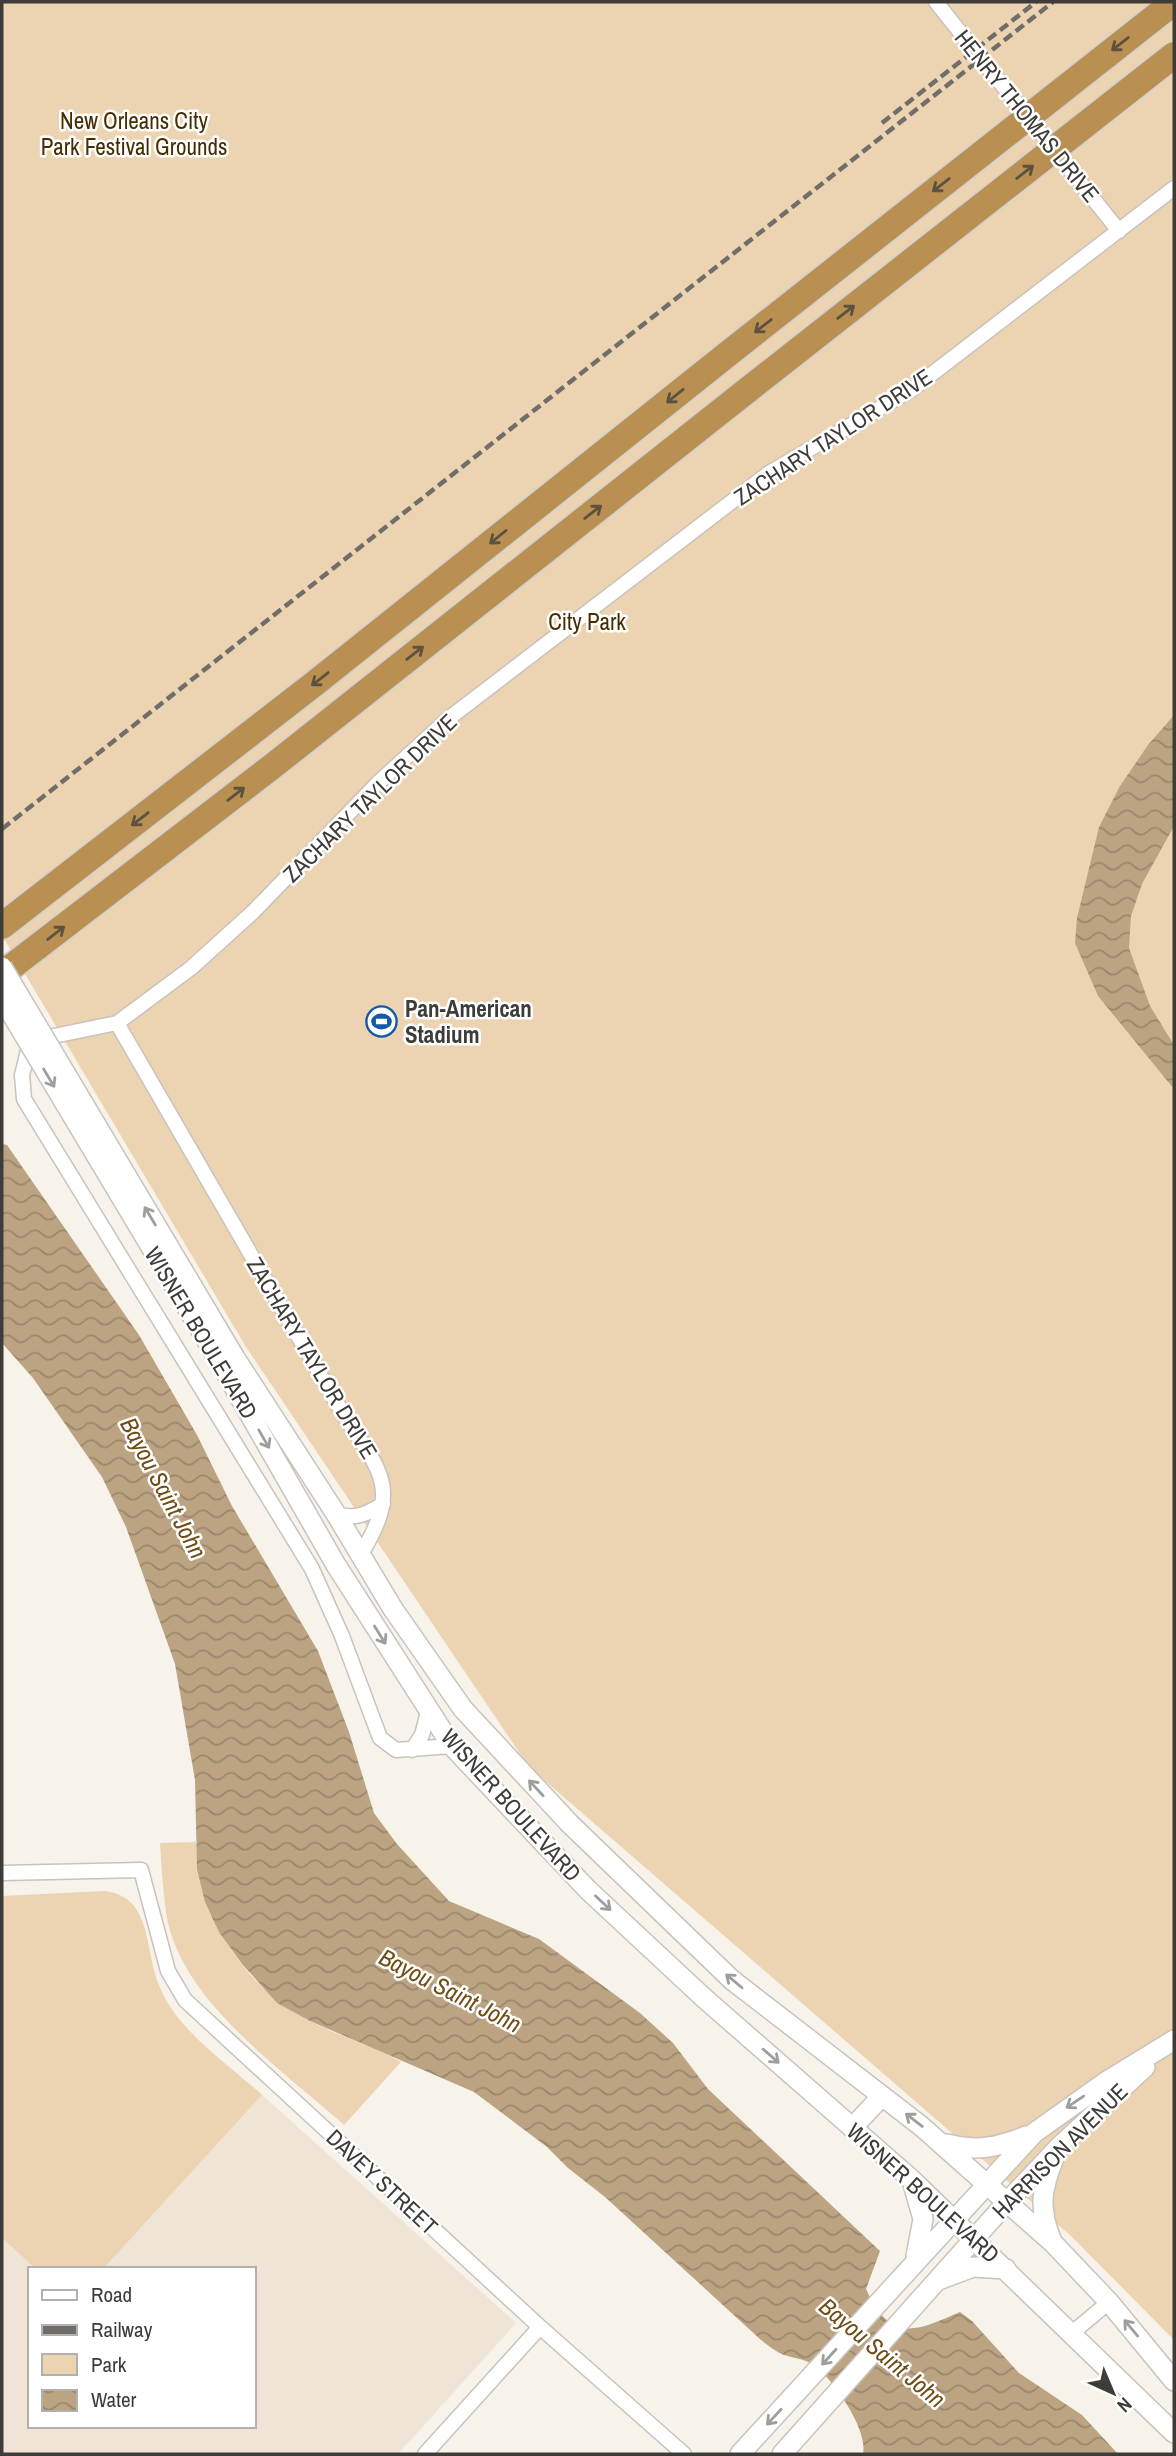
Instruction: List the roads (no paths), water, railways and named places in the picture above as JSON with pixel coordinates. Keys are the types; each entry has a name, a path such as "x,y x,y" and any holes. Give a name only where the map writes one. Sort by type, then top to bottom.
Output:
{"highway":[{"path":"2,926 314,684 1174,2"},
{"path":"2,974 274,765 1174,55"}],"street":[{"name":"HENRY THOMAS DRIVE","path":"936,2 1119,231"},
{"name":"ZACHARY TAYLOR DRIVE","path":"412,1750 396,1750 380,1738 342,1636 312,1569 24,1099 22,1075 28,1051 44,1038 117,1023 191,968 253,912 378,783 448,719 769,473 911,390 1174,188"},
{"name":"WISNER BOULEVARD","path":"2,967 226,1359 336,1565 452,1746 588,1889 704,1998 911,2179 1174,2433"},
{"name":"WISNER BOULEVARD","path":"2,998 226,1359 336,1514 393,1609 463,1709 569,1824 732,1980 942,2143 1008,2200 1109,2302 1174,2381"},
{"name":"ZACHARY TAYLOR DRIVE","path":"117,1023 342,1412 375,1463 384,1484 383,1504 371,1537 360,1554"},
{"path":"336,1514 348,1518 365,1515 383,1504"},
{"path":"412,1750 422,1735 428,1712"},
{"path":"412,1750 452,1746"},
{"path":"546,1846 569,1824"},
{"name":"DAVEY STREET","path":"2,1873 141,1870 168,1971 185,2000 540,2327 684,2454"},
{"name":"HARRISON AVENUE","path":"740,2454 884,2298 986,2182 1034,2133 1098,2087 1174,2040 1059,2147 1008,2200 782,2454"},
{"path":"852,2128 882,2096"},
{"path":"942,2143 970,2150 990,2148 1034,2133"},
{"path":"1053,2243 1044,2221 1041,2193 1059,2147"},
{"path":"911,2179 923,2219 915,2261"},
{"path":"937,2281 973,2267 1006,2269"},
{"path":"1072,2333 1109,2302"},
{"path":"425,2454 540,2327"}],"water":[{"path":"1174,715 1174,826 1142,884 1131,916 1129,948 1150,1006 1174,1045 1174,1089 1098,996 1075,943 1077,918 1099,827 1120,786 1148,745"},
{"name":"Bayou Saint John","path":"2,1144 7,1145 139,1335 197,1435 232,1506 318,1651 349,1732 374,1813 397,1844 449,1901 539,1939 640,2013 673,2043 708,2089 880,2251 866,2289 885,2318 895,2325 917,2328 960,2312 972,2321 1019,2373 1082,2415 1118,2454 863,2454 861,2433 856,2421 842,2397 819,2369 807,2361 781,2354 761,2340 547,2147 474,2092 310,2021 277,2003 242,1964 219,1932 205,1902 197,1869 195,1780 175,1664 126,1527 102,1477 33,1378 2,1343"}],"railway":[{"path":"882,123 1036,2"},
{"path":"2,829 1053,2"}],"place":[{"name":"Pan-American Stadium","path":"382,1022"}],"park label":[{"name":"New Orleans City Park Festival Grounds","path":"134,134"},
{"name":"City Park","path":"587,622"}]}
